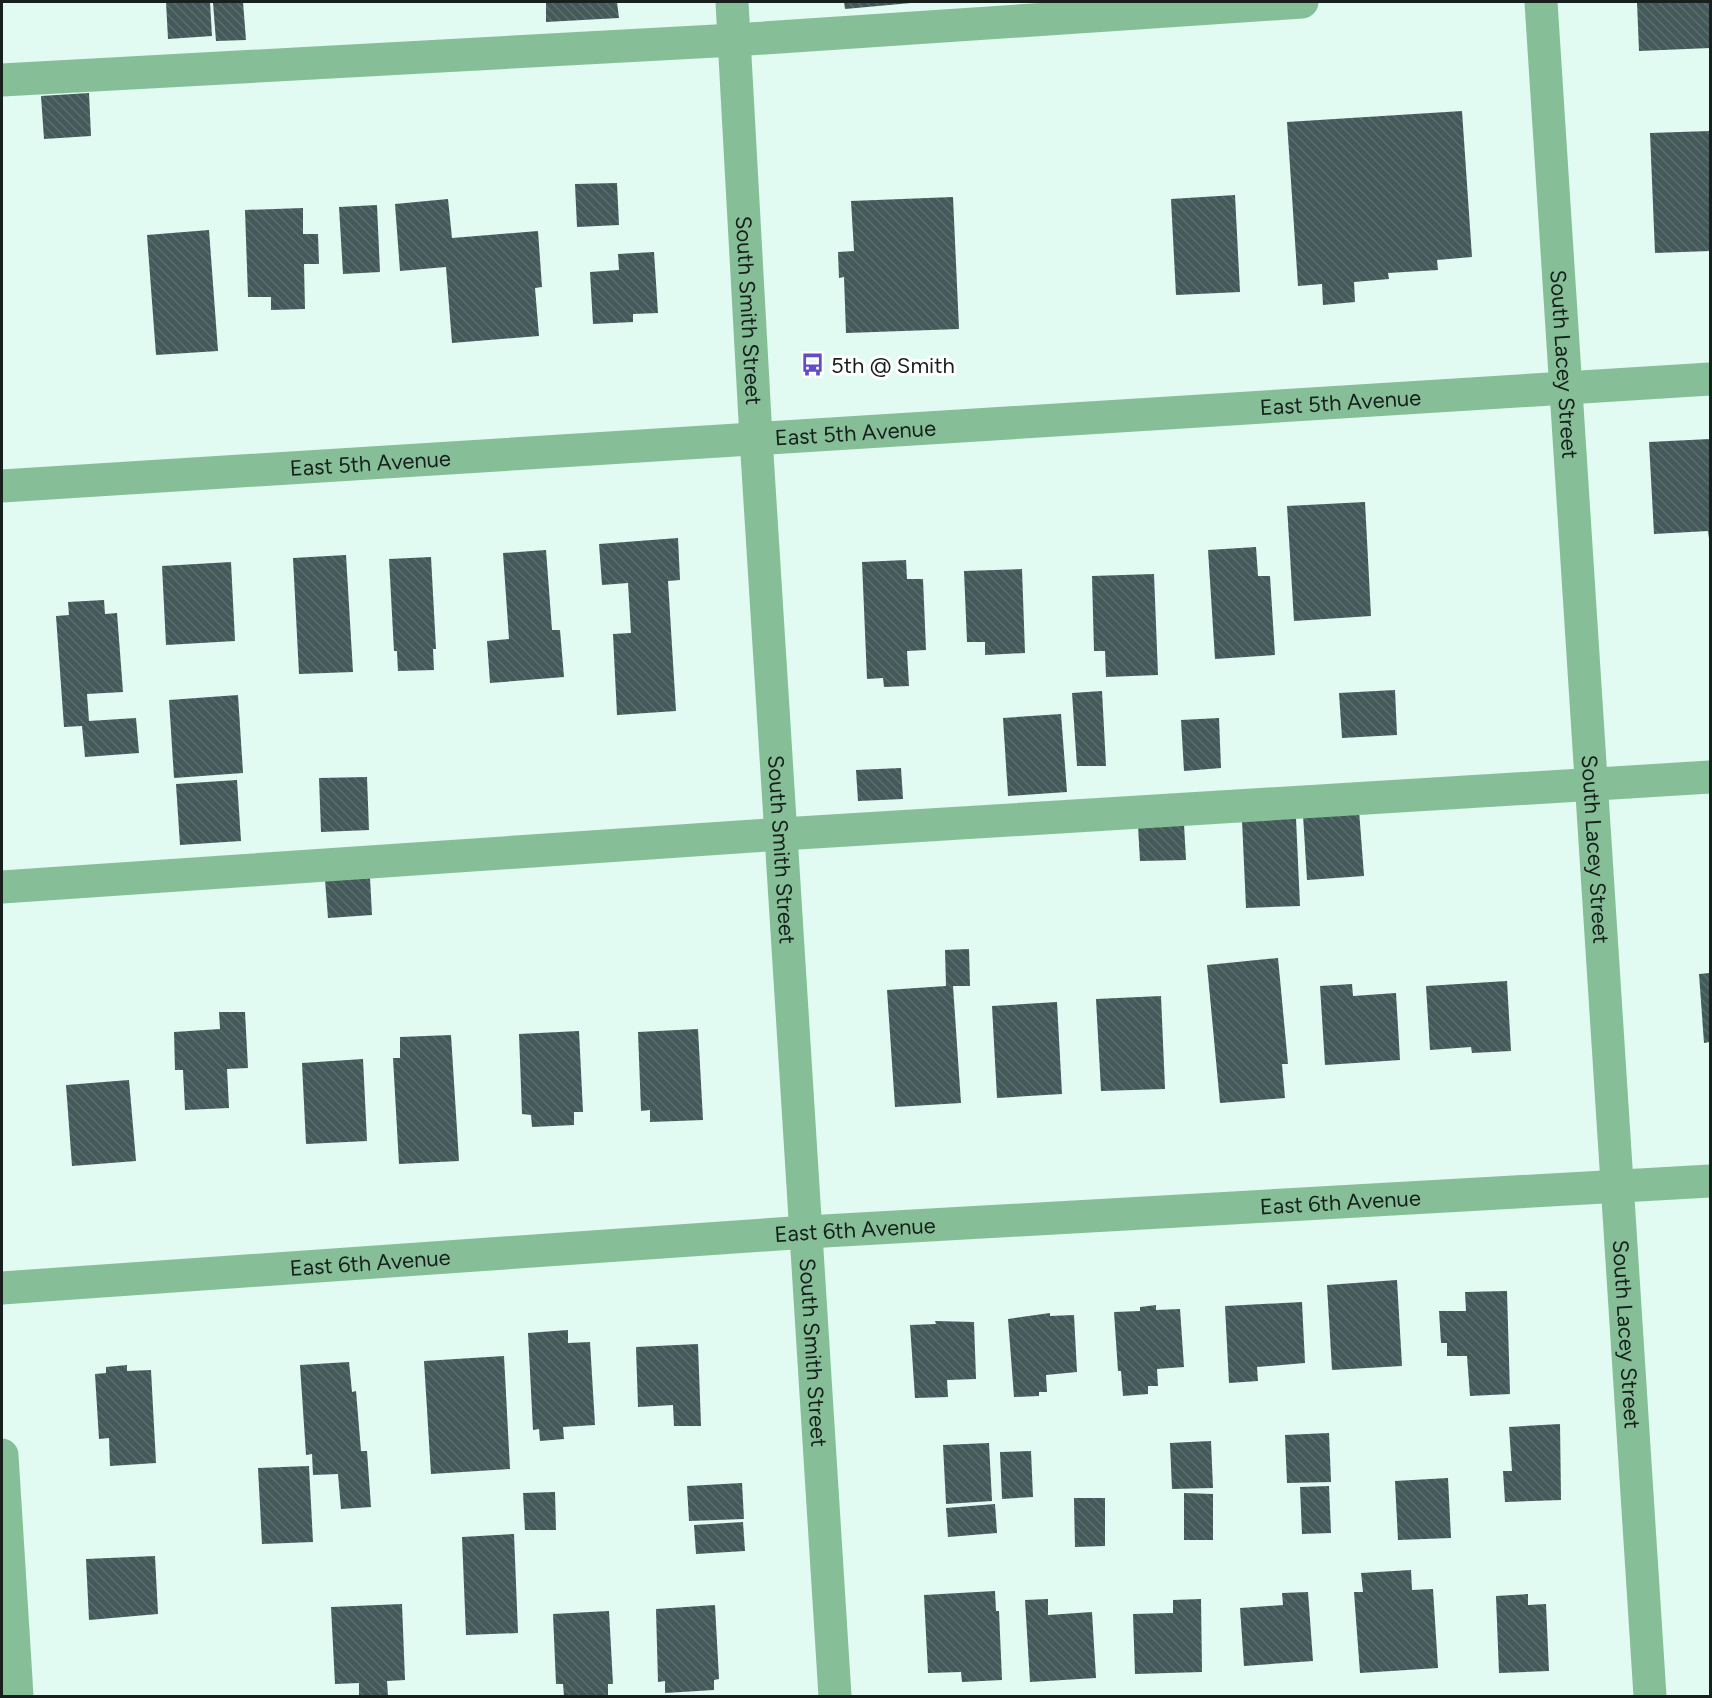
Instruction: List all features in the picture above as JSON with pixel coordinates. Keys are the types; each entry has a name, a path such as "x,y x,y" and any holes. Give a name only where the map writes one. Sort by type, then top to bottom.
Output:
{"street":[{"name":"South Smith Street","path":"732,2 756,438 835,1696"},
{"path":"2,80 734,40 1302,2"},
{"name":"South Lacey Street","path":"1541,2 1619,1186 1650,1696"},
{"name":"East 5th Avenue","path":"2,486 1710,379"},
{"path":"2,887 782,834 1710,777"},
{"name":"East 6th Avenue","path":"2,1288 807,1232 1710,1181"},
{"path":"2,1455 17,1696"}],"building":[{"path":"166,2 210,2 212,36 168,39"},
{"path":"243,2 246,40 216,41 213,3"},
{"path":"546,2 617,2 619,18 546,22"},
{"path":"844,2 911,2 911,3 845,9"},
{"path":"1637,2 1710,2 1710,48 1639,51"},
{"path":"89,93 91,136 44,139 41,96"},
{"path":"1462,111 1472,257 1437,260 1438,270 1388,273 1389,279 1354,282 1355,302 1323,305 1322,284 1298,286 1287,122"},
{"path":"1710,131 1710,251 1655,253 1650,133"},
{"path":"617,183 619,225 577,227 575,184"},
{"path":"1235,195 1240,292 1176,295 1171,199"},
{"path":"953,197 959,329 846,333 844,277 839,278 838,252 854,251 851,201"},
{"path":"448,199 452,238 538,231 542,287 535,288 539,336 452,343 446,267 400,271 395,204"},
{"path":"377,205 380,272 343,274 339,207"},
{"path":"303,208 303,234 318,234 319,264 304,264 305,309 271,310 271,297 248,297 245,210"},
{"path":"209,230 218,351 156,355 147,235"},
{"path":"654,252 658,313 633,314 633,322 593,324 590,272 619,270 618,254"},
{"path":"1710,439 1710,546 1708,531 1654,534 1649,442"},
{"path":"1365,502 1371,616 1294,621 1287,506"},
{"path":"678,538 680,580 668,581 676,711 617,715 613,634 631,633 628,583 602,585 599,544"},
{"path":"1256,547 1258,576 1270,576 1275,655 1215,659 1208,550"},
{"path":"546,550 552,630 560,630 564,677 490,683 487,641 509,639 503,553"},
{"path":"346,555 353,672 299,674 293,558"},
{"path":"431,557 436,649 433,649 434,670 398,671 397,651 394,651 389,559"},
{"path":"906,560 907,579 923,579 926,650 907,651 909,686 884,687 883,678 867,679 862,562"},
{"path":"231,562 235,641 166,645 162,566"},
{"path":"1022,569 1025,653 985,655 985,642 967,642 964,571"},
{"path":"1154,574 1158,675 1106,677 1105,651 1094,651 1092,576"},
{"path":"104,600 105,614 117,613 123,692 87,694 89,721 136,718 139,753 85,757 82,726 64,727 56,616 69,615 68,602"},
{"path":"1395,690 1397,735 1342,738 1339,693"},
{"path":"1102,691 1106,766 1077,766 1072,693"},
{"path":"238,695 243,773 174,778 169,700"},
{"path":"1061,714 1067,792 1008,796 1003,718"},
{"path":"1219,718 1221,768 1184,771 1181,720"},
{"path":"901,768 903,799 858,801 856,770"},
{"path":"367,777 369,830 321,832 319,778"},
{"path":"237,780 241,841 180,845 176,784"},
{"path":"1359,810 1364,876 1307,880 1303,815"},
{"path":"1296,818 1300,906 1246,908 1242,820"},
{"path":"1184,824 1186,860 1140,861 1138,826"},
{"path":"370,878 372,915 328,918 325,880"},
{"path":"969,949 970,986 953,986 961,1103 895,1107 887,990 946,986 945,950"},
{"path":"1278,958 1288,1064 1282,1064 1285,1098 1220,1103 1207,965"},
{"path":"1710,973 1710,1042 1704,1043 1699,974"},
{"path":"1507,981 1511,1051 1472,1053 1471,1047 1430,1050 1426,986"},
{"path":"1352,984 1353,996 1396,993 1400,1060 1325,1065 1320,986"},
{"path":"1161,996 1165,1089 1101,1091 1096,999"},
{"path":"1057,1002 1062,1094 997,1098 992,1006"},
{"path":"219,1012 245,1012 248,1068 227,1069 229,1108 185,1110 183,1070 175,1070 174,1032 220,1029"},
{"path":"698,1029 703,1120 650,1122 650,1110 641,1111 638,1032"},
{"path":"579,1031 583,1112 574,1112 574,1125 532,1127 531,1115 522,1114 519,1034"},
{"path":"451,1035 459,1161 399,1164 393,1058 400,1058 400,1037"},
{"path":"363,1059 367,1141 306,1144 302,1063"},
{"path":"129,1080 136,1161 72,1166 66,1085"},
{"path":"1397,1280 1402,1366 1332,1370 1327,1285"},
{"path":"1507,1291 1510,1394 1470,1396 1467,1356 1447,1356 1447,1343 1441,1343 1439,1311 1466,1311 1465,1292"},
{"path":"1302,1302 1305,1363 1257,1367 1258,1381 1229,1383 1225,1306"},
{"path":"1156,1305 1156,1310 1180,1309 1184,1367 1157,1369 1158,1386 1148,1386 1148,1394 1123,1396 1121,1371 1118,1371 1114,1312 1140,1311 1140,1307"},
{"path":"1050,1313 1050,1316 1074,1315 1077,1372 1046,1375 1047,1392 1039,1392 1039,1396 1014,1397 1008,1319"},
{"path":"935,1321 974,1322 976,1379 947,1380 948,1397 915,1398 910,1325 936,1324"},
{"path":"568,1330 568,1343 590,1342 595,1425 563,1427 564,1439 540,1441 539,1429 533,1430 528,1333"},
{"path":"698,1344 701,1426 674,1426 673,1405 638,1407 636,1347"},
{"path":"504,1356 510,1469 431,1474 424,1361"},
{"path":"349,1362 352,1392 356,1391 361,1451 367,1451 371,1507 341,1509 338,1474 313,1475 312,1454 306,1455 300,1365"},
{"path":"127,1365 127,1371 151,1370 156,1463 110,1466 109,1438 99,1439 95,1374 106,1373 106,1367"},
{"path":"1560,1424 1561,1500 1505,1502 1503,1471 1512,1471 1509,1427"},
{"path":"1329,1433 1331,1482 1287,1483 1285,1435"},
{"path":"1211,1441 1213,1488 1172,1489 1170,1443"},
{"path":"989,1443 992,1501 946,1504 943,1445"},
{"path":"1031,1451 1033,1497 1002,1499 1000,1452"},
{"path":"309,1466 313,1542 262,1544 258,1468"},
{"path":"1448,1478 1451,1538 1398,1540 1395,1481"},
{"path":"742,1483 744,1519 689,1521 687,1486"},
{"path":"1329,1486 1331,1533 1302,1534 1300,1487"},
{"path":"555,1492 556,1530 525,1530 523,1493"},
{"path":"1184,1493 1213,1494 1213,1540 1184,1540"},
{"path":"1074,1498 1105,1498 1105,1546 1075,1547"},
{"path":"995,1504 997,1533 948,1537 946,1508"},
{"path":"743,1522 745,1551 696,1554 694,1525"},
{"path":"514,1534 518,1633 466,1635 462,1537"},
{"path":"155,1556 158,1614 89,1620 86,1559"},
{"path":"1411,1570 1412,1590 1433,1589 1438,1668 1360,1673 1354,1592 1363,1592 1361,1573"},
{"path":"995,1591 996,1611 999,1611 1002,1680 962,1682 961,1672 928,1673 924,1595"},
{"path":"1308,1592 1313,1661 1244,1666 1240,1608 1283,1605 1282,1593"},
{"path":"1528,1594 1528,1605 1546,1604 1549,1671 1499,1673 1496,1596"},
{"path":"1048,1599 1048,1615 1092,1612 1096,1678 1030,1682 1025,1600"},
{"path":"1201,1599 1202,1672 1135,1674 1133,1614 1173,1613 1173,1600"},
{"path":"402,1604 405,1680 387,1681 388,1696 359,1696 359,1683 335,1684 331,1607"},
{"path":"715,1605 719,1679 714,1680 714,1690 665,1693 665,1681 658,1682 656,1609"},
{"path":"609,1611 613,1684 608,1684 608,1696 564,1696 563,1684 556,1684 553,1614"}],"place":[{"name":"5th @ Smith","path":"813,365"}]}
